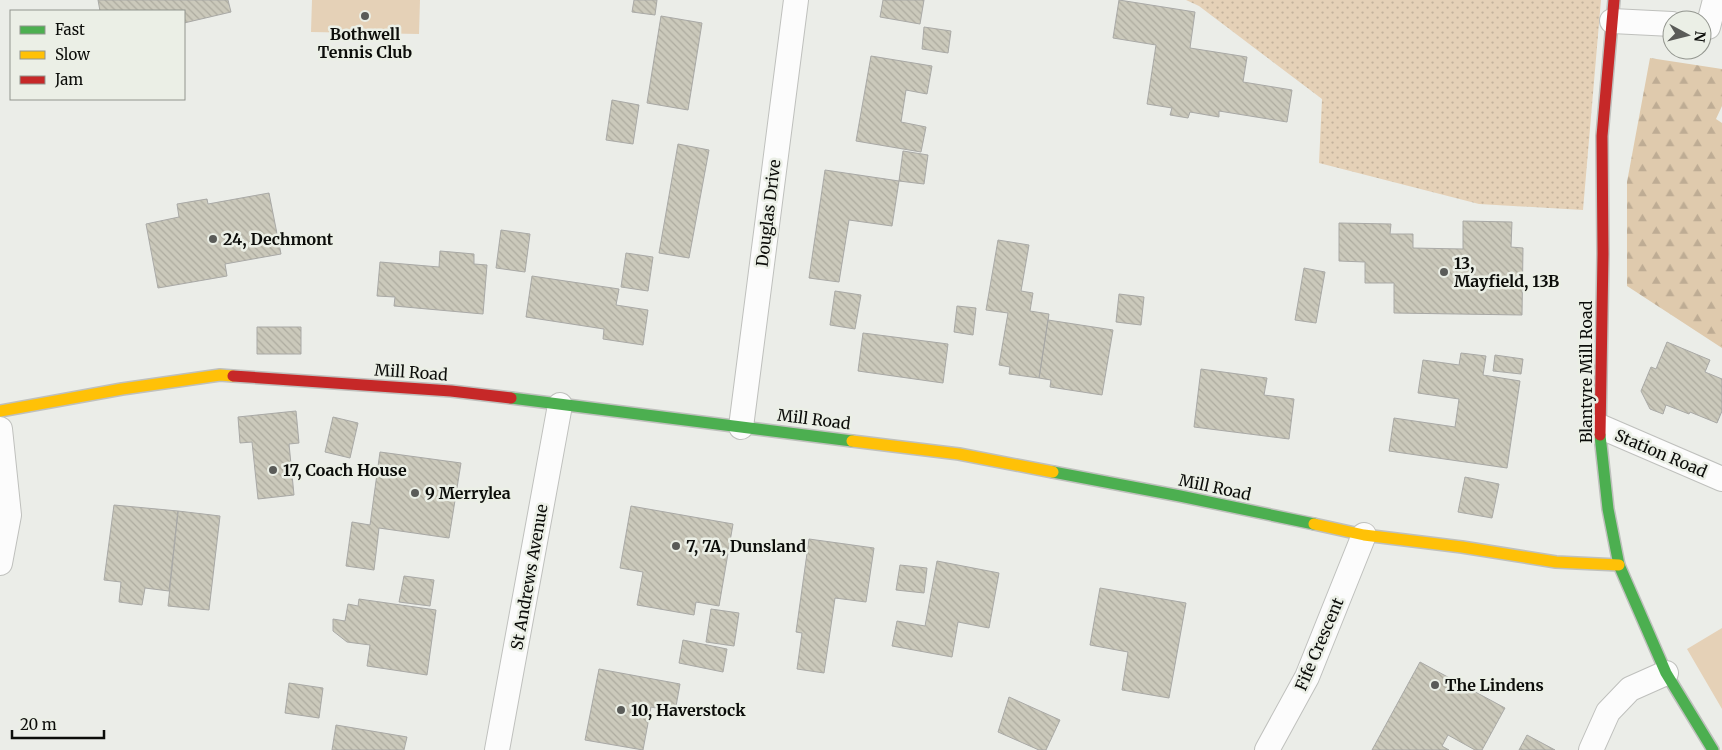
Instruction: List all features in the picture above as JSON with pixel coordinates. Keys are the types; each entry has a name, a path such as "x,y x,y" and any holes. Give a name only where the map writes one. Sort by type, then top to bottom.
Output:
{"street":[{"name":"Douglas Drive","path":"741,427 796,0"},
{"path":"1712,20 1715,0"},
{"path":"1614,10 1662,22"},
{"name":"Blantyre Mill Road","path":"1614,10 1602,136 1599,426 1608,509 1619,565 1666,673 1714,750"},
{"name":"Mill Road","path":"0,412 122,389 220,375 451,391 959,454 1180,496 1364,535 1462,547 1556,562 1619,565"},
{"name":"St Andrews Avenue","path":"497,750 560,404"},
{"name":"Station Road","path":"1599,426 1722,479"},
{"path":"0,429 9,515 0,563"},
{"name":"Fife Crescent","path":"1267,750 1307,677 1364,535"},
{"path":"1591,750 1608,712 1630,689 1666,673"}],"shaded area":[{"name":"Bothwell Tennis Club","path":"312,0 420,0 419,34 311,32"},
{"path":"1186,0 1601,0 1583,210 1479,204 1319,163 1322,99 1199,6"},
{"path":"1722,628 1722,709 1687,649"}],"green space":[{"path":"1650,58 1722,69 1722,106 1716,119 1722,123 1722,348 1627,286 1627,182"}],"building":[{"path":"98,0 228,0 231,12 185,23 185,10 100,10"},
{"path":"634,0 657,0 655,15 632,12"},
{"path":"883,0 924,0 920,24 880,17"},
{"path":"1119,0 1195,12 1190,48 1247,57 1243,82 1292,90 1287,122 1219,111 1219,117 1190,112 1188,118 1170,115 1172,108 1147,104 1156,45 1113,38"},
{"path":"661,16 702,23 688,110 647,103"},
{"path":"924,27 951,31 948,53 922,49"},
{"path":"871,56 932,66 927,94 906,90 901,122 926,127 921,152 856,141"},
{"path":"612,100 639,105 633,144 606,140"},
{"path":"678,144 709,150 689,258 659,253"},
{"path":"903,151 928,155 924,184 899,181"},
{"path":"825,170 899,181 892,226 849,220 839,282 809,278"},
{"name":"24, Dechmont","path":"269,193 281,254 225,264 227,276 158,288 146,224 179,217 177,204 207,199 208,204"},
{"name":"13, Mayfield, 13B","path":"1463,221 1512,222 1511,247 1523,248 1522,315 1394,313 1394,283 1365,283 1365,262 1339,261 1339,223 1391,224 1390,234 1413,234 1413,248 1463,249"},
{"path":"501,230 530,234 525,272 496,268"},
{"path":"998,240 1029,245 1021,291 1033,293 1030,311 1049,314 1039,378 1009,374 1010,367 999,365 1008,313 986,310"},
{"path":"440,251 474,254 474,264 487,265 483,314 394,306 395,297 377,296 380,262 439,267"},
{"path":"626,253 653,257 648,291 621,287"},
{"path":"1304,268 1325,272 1316,323 1295,320"},
{"path":"532,276 619,289 616,305 648,310 643,345 603,339 604,329 526,317"},
{"path":"835,291 861,295 855,329 830,325"},
{"path":"1119,294 1144,297 1141,325 1116,322"},
{"path":"957,306 976,308 973,335 954,332"},
{"path":"1048,320 1113,330 1102,395 1050,387 1051,380 1039,378"},
{"path":"257,327 301,327 301,354 257,354"},
{"path":"863,333 948,344 943,383 858,371"},
{"path":"1667,342 1710,360 1705,372 1722,379 1722,411 1717,423 1666,405 1663,414 1650,409 1641,391 1651,367 1656,369"},
{"path":"1461,353 1486,356 1483,375 1520,381 1507,468 1389,451 1394,418 1455,427 1459,399 1418,393 1423,360 1459,365"},
{"path":"1495,355 1523,359 1521,374 1493,371"},
{"path":"1201,369 1267,378 1264,395 1294,399 1289,439 1194,427"},
{"name":"17, Coach House","path":"296,411 299,443 289,444 294,495 258,499 252,442 240,443 238,417"},
{"path":"333,417 358,423 350,458 325,452"},
{"name":"9 Merrylea","path":"380,452 461,463 449,538 379,528 374,570 346,566 352,522 370,525"},
{"path":"1465,477 1499,484 1492,518 1458,512"},
{"path":"114,505 178,511 169,591 145,588 142,605 119,602 121,582 104,580"},
{"name":"7, 7A, Dunsland","path":"631,506 733,524 719,606 696,602 694,615 637,605 643,572 620,568"},
{"path":"178,511 220,516 209,610 168,606"},
{"path":"809,539 874,548 866,602 835,598 824,673 797,669 802,633 796,632"},
{"path":"937,561 999,573 989,628 958,622 952,657 892,646 897,621 925,626"},
{"path":"900,565 927,568 924,593 896,590"},
{"path":"404,576 434,580 430,606 399,602"},
{"path":"1100,588 1186,603 1169,698 1122,690 1128,652 1090,645"},
{"path":"359,599 436,610 427,675 367,666 370,645 347,642 333,631 333,619 345,621 348,604 358,606"},
{"path":"711,609 739,613 734,646 706,642"},
{"path":"683,640 727,649 723,672 679,663"},
{"name":"The Lindens","path":"1420,662 1505,708 1482,750 1475,750 1448,735 1442,746 1449,750 1372,750"},
{"name":"10, Haverstock","path":"599,669 680,684 675,712 651,707 643,750 585,740"},
{"path":"289,683 323,688 319,718 285,713"},
{"path":"1009,697 1060,720 1046,750 1039,750 998,732"},
{"path":"336,725 407,737 404,750 332,750"},
{"path":"1527,735 1555,750 1519,750"}],"traffic: fast":[{"path":"511,398 852,441"},
{"path":"1600,435 1608,509 1619,565 1666,673 1713,750"},
{"path":"1053,472 1314,524"}],"traffic: slow":[{"path":"0,411 122,389 220,375 233,376"},
{"path":"852,441 959,454 1053,472"},
{"path":"1314,524 1364,535 1462,547 1556,562 1619,565"}],"traffic: jam":[{"path":"1600,435 1603,254 1602,136 1614,0"},
{"path":"233,376 451,391 511,398"}],"place":[{"name":"Bothwell Tennis Club","path":"365,16"},
{"name":"24, Dechmont","path":"213,239"},
{"name":"13, Mayfield, 13B","path":"1444,272"},
{"name":"17, Coach House","path":"273,470"},
{"name":"9 Merrylea","path":"415,493"},
{"name":"7, 7A, Dunsland","path":"676,546"},
{"name":"The Lindens","path":"1435,685"},
{"name":"10, Haverstock","path":"621,710"}]}
